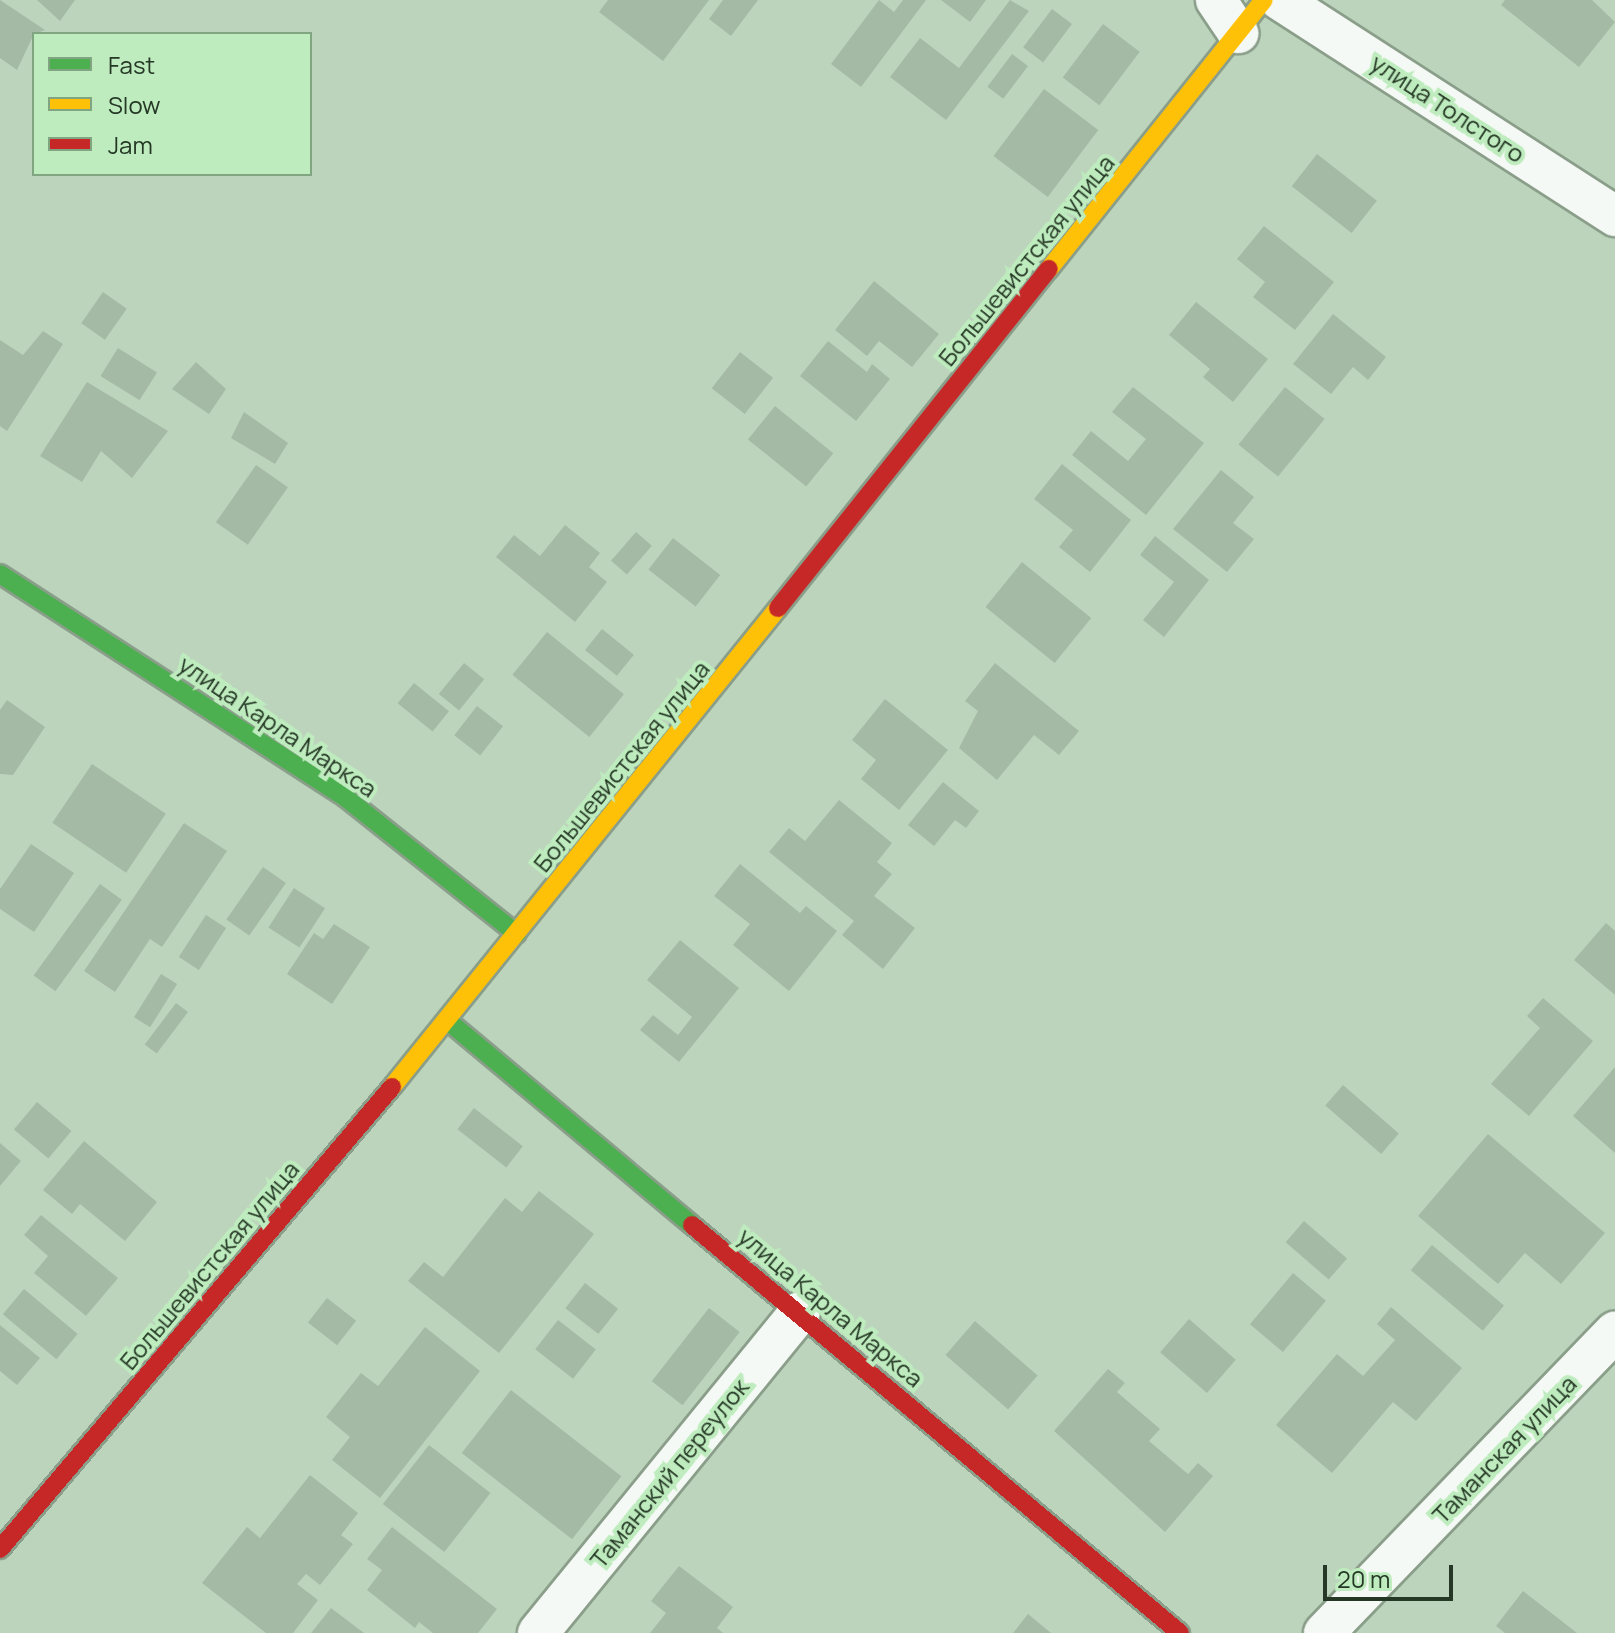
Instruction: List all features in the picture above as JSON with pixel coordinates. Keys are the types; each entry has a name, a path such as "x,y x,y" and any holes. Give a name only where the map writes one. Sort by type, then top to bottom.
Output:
{"street":[{"path":"1216,0 1238,33"},
{"name":"Большевистская улица","path":"0,1549 448,1021 1264,0"},
{"name":"улица Толстого","path":"1280,0 1615,216"},
{"name":"улица Карла Маркса","path":"0,574 346,798 517,934"},
{"name":"улица Карла Маркса","path":"448,1021 800,1312 1180,1633"},
{"name":"Таманский переулок","path":"538,1633 800,1312"},
{"name":"Таманская улица","path":"1324,1633 1615,1332"}],"building":[{"path":"0,0 45,30 32,32 17,70 0,58"},
{"path":"37,0 75,0 60,21"},
{"path":"608,0 709,0 663,61 599,12"},
{"path":"723,0 758,0 731,36 709,19"},
{"path":"879,0 894,12 903,0 926,0 861,87 831,64"},
{"path":"941,0 986,0 970,22"},
{"path":"1010,0 1029,11 946,120 890,77 920,38 959,68"},
{"path":"1505,0 1592,0 1615,22 1579,67 1501,5"},
{"path":"1052,9 1072,24 1043,62 1023,47"},
{"path":"1103,24 1140,52 1099,105 1063,78"},
{"path":"1012,54 1028,66 1003,99 987,87"},
{"path":"1044,89 1098,130 1048,197 993,156"},
{"path":"1317,154 1377,201 1352,233 1292,186"},
{"path":"1264,226 1334,282 1295,330 1253,297 1265,282 1237,259"},
{"path":"874,281 939,334 912,367 879,341 867,356 835,330"},
{"path":"103,292 127,309 105,340 81,323"},
{"path":"1196,302 1268,359 1233,402 1203,377 1210,369 1169,335"},
{"path":"1333,314 1386,357 1368,380 1353,367 1331,394 1293,364"},
{"path":"43,331 63,344 7,431 0,426 0,340 23,355"},
{"path":"828,341 867,372 872,364 890,379 856,421 800,376"},
{"path":"118,348 157,372 140,400 101,376"},
{"path":"740,352 773,378 745,414 712,388"},
{"path":"196,362 226,389 209,414 172,389"},
{"path":"87,382 168,431 132,478 101,451 82,482 40,456"},
{"path":"1133,387 1204,443 1146,515 1072,455 1091,431 1128,461 1146,439 1112,412"},
{"path":"1285,387 1325,419 1278,477 1238,445"},
{"path":"775,406 833,453 806,487 748,439"},
{"path":"244,412 288,443 275,464 231,438"},
{"path":"1062,464 1131,520 1090,572 1059,547 1073,530 1034,499"},
{"path":"256,465 288,487 248,545 216,522"},
{"path":"1221,470 1254,497 1233,523 1254,539 1227,572 1173,529"},
{"path":"565,525 600,553 589,567 607,582 575,622 496,557 514,535 540,556"},
{"path":"636,532 652,546 627,574 611,561"},
{"path":"1155,536 1209,580 1164,637 1143,620 1174,582 1140,555"},
{"path":"673,538 720,575 696,606 648,570"},
{"path":"1022,562 1091,618 1055,663 985,607"},
{"path":"602,629 634,655 617,676 585,650"},
{"path":"547,632 624,694 589,737 512,675"},
{"path":"464,663 484,679 459,710 439,694"},
{"path":"995,663 1079,731 1059,755 1034,735 997,780 959,748 978,711 965,701"},
{"path":"414,683 449,711 433,732 398,703"},
{"path":"885,699 948,750 899,810 861,779 876,760 852,740"},
{"path":"7,700 45,727 13,775 0,774 0,710"},
{"path":"477,706 503,726 480,755 454,735"},
{"path":"92,764 166,814 126,873 52,823"},
{"path":"943,782 979,811 966,828 955,820 934,846 908,825"},
{"path":"839,800 892,843 877,862 892,874 874,896 915,928 883,969 842,935 854,921 769,852 789,828 805,841"},
{"path":"184,823 227,851 162,947 150,939 115,992 84,971"},
{"path":"31,844 74,873 34,932 0,909 0,889"},
{"path":"740,864 800,913 806,906 837,931 789,991 733,945 750,924 714,896"},
{"path":"263,867 286,883 249,935 226,919"},
{"path":"100,884 122,900 55,991 34,975"},
{"path":"294,888 325,908 299,948 268,927"},
{"path":"206,915 226,928 199,970 179,957"},
{"path":"1606,923 1615,931 1615,995 1574,960"},
{"path":"334,924 370,947 332,1004 287,974 314,933 323,939"},
{"path":"680,940 739,988 679,1062 640,1030 653,1015 678,1035 692,1017 647,980"},
{"path":"161,974 177,984 150,1027 134,1017"},
{"path":"1543,998 1593,1041 1529,1116 1491,1084 1540,1028 1527,1016"},
{"path":"176,1003 188,1012 157,1054 145,1045"},
{"path":"1615,1067 1615,1153 1573,1116"},
{"path":"1343,1085 1399,1134 1381,1154 1325,1105"},
{"path":"37,1102 71,1131 48,1159 14,1130"},
{"path":"474,1108 523,1146 506,1167 457,1129"},
{"path":"1488,1134 1605,1233 1561,1284 1525,1253 1498,1284 1418,1216"},
{"path":"84,1141 157,1202 125,1241 80,1204 72,1214 43,1190"},
{"path":"0,1143 21,1161 0,1186"},
{"path":"539,1191 594,1234 499,1353 408,1281 424,1262 443,1277 505,1198 522,1212"},
{"path":"41,1215 118,1278 86,1316 34,1273 48,1256 24,1235"},
{"path":"1304,1221 1347,1258 1329,1280 1286,1242"},
{"path":"1432,1245 1504,1305 1483,1331 1411,1270"},
{"path":"1293,1273 1326,1301 1283,1352 1250,1324"},
{"path":"585,1283 618,1309 598,1334 565,1308"},
{"path":"24,1289 78,1334 56,1359 3,1314"},
{"path":"327,1298 356,1321 337,1345 308,1322"},
{"path":"1391,1307 1462,1368 1416,1421 1393,1402 1332,1473 1276,1425 1337,1354 1363,1376 1395,1340 1377,1324"},
{"path":"709,1308 740,1332 682,1405 652,1381"},
{"path":"1189,1319 1236,1360 1207,1393 1160,1352"},
{"path":"558,1320 596,1350 573,1379 535,1349"},
{"path":"975,1321 1038,1375 1008,1409 945,1355"},
{"path":"0,1325 40,1358 17,1385 0,1371"},
{"path":"425,1327 480,1371 380,1498 332,1460 350,1437 326,1417 361,1373 378,1386"},
{"path":"1108,1369 1125,1383 1117,1392 1160,1429 1149,1441 1188,1474 1198,1463 1213,1476 1165,1532 1054,1431"},
{"path":"511,1390 621,1476 572,1539 462,1453"},
{"path":"429,1445 490,1493 444,1552 383,1504"},
{"path":"310,1475 358,1513 341,1535 353,1544 320,1585 306,1574 297,1584 318,1600 293,1633 266,1633 202,1583 247,1527 260,1538"},
{"path":"392,1527 497,1609 478,1633 433,1633 419,1622 415,1628 367,1590 382,1570 367,1559"},
{"path":"679,1566 733,1607 717,1628 723,1633 650,1633 666,1613 651,1601"},
{"path":"1523,1591 1577,1633 1505,1633 1496,1626"},
{"path":"331,1608 364,1633 311,1633"},
{"path":"1028,1614 1051,1633 1013,1633"}],"traffic: fast":[{"path":"0,574 346,798 517,934"},
{"path":"448,1021 692,1225"}],"traffic: slow":[{"path":"1049,269 1264,0"},
{"path":"392,1087 778,608"}],"traffic: jam":[{"path":"778,608 1049,269"},
{"path":"0,1549 392,1087"},
{"path":"692,1225 1180,1633"}]}
